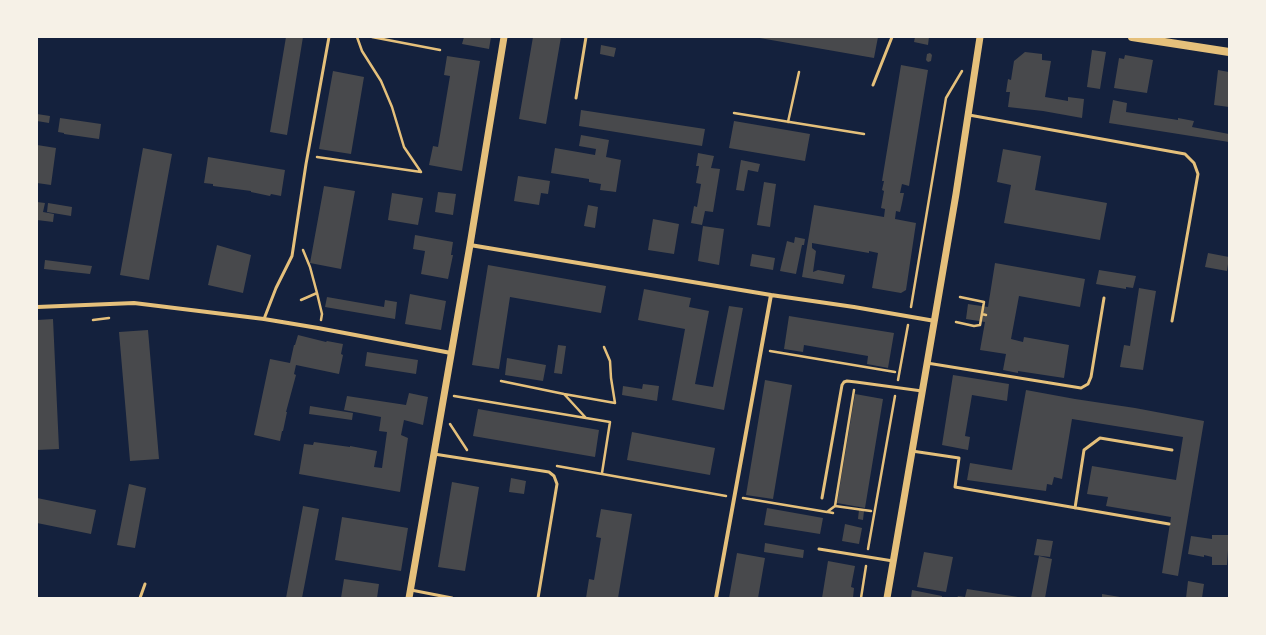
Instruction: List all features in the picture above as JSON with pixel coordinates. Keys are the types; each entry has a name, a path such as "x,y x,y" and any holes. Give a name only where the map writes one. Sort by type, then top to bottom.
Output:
{"main road":[{"path":"1132,37 1229,52"}],"street":[{"path":"409,598 470,245 504,37"},
{"path":"887,598 935,321 980,37"},
{"path":"470,245 935,321"},
{"path":"716,598 771,295"},
{"path":"37,307 134,303 264,319 451,353"}],"lane":[{"path":"264,319 276,288 292,256 306,164 329,37"},
{"path":"576,98 586,37"},
{"path":"873,85 892,37"},
{"path":"968,115 1185,154 1194,163 1198,174 1172,321"},
{"path":"927,363 1082,388 1088,384 1091,377 1104,298"},
{"path":"822,498 842,385 844,382 856,382 922,392"},
{"path":"1074,508 1084,450 1100,438 1172,450"},
{"path":"912,451 959,458 955,487 1169,524"},
{"path":"434,454 549,472 554,476 557,484 538,598"},
{"path":"818,549 893,561"},
{"path":"140,598 145,584"},
{"path":"411,590 452,598"}],"path":[{"path":"312,156 421,172 404,147 392,107 381,81 362,51 357,37"},
{"path":"372,37 440,50"},
{"path":"788,122 799,72"},
{"path":"734,113 864,134"},
{"path":"302,247 310,267 322,314 318,328"},
{"path":"301,300 317,293"},
{"path":"956,322 974,326 980,325 984,302 960,297"},
{"path":"982,314 986,315"},
{"path":"93,320 109,318"},
{"path":"501,381 614,403 610,361 604,347"},
{"path":"768,351 895,372"},
{"path":"827,512 835,506 856,382"},
{"path":"564,394 586,418"},
{"path":"454,396 610,422 602,473 734,497"},
{"path":"450,422 468,452"},
{"path":"741,505 743,490"},
{"path":"742,498 833,513"},
{"path":"835,506 871,511"}],"building":[{"path":"286,37 303,37 287,135 270,132"},
{"path":"464,37 491,37 489,49 462,44"},
{"path":"533,37 561,37 546,124 519,119"},
{"path":"754,37 878,37 874,58"},
{"path":"915,37 929,37 928,45 914,42"},
{"path":"601,45 616,48 614,57 600,54"},
{"path":"1092,50 1106,52 1100,89 1087,87"},
{"path":"1025,52 1042,54 1042,60 1051,61 1045,97 1068,101 1068,97 1084,99 1082,118 1008,107 1010,92 1006,92 1008,79 1011,80 1014,61"},
{"path":"930,53 932,55 931,61 928,62 926,60 927,54"},
{"path":"1125,55 1153,60 1147,93 1114,88 1119,58 1124,59"},
{"path":"447,56 480,61 462,171 429,165 433,146 438,147 450,76 444,75"},
{"path":"901,65 928,70 909,186 902,184 900,193 904,193 902,203 900,212 896,211 895,219 916,223 906,290 901,293 872,288 878,253 869,251 869,253 812,243 812,248 816,251 813,272 818,270 845,275 843,284 802,277 814,205 884,217 885,209 881,208 884,191 882,190 884,181 882,181"},
{"path":"1218,70 1229,72 1229,107 1214,105"},
{"path":"333,71 364,77 351,154 319,149"},
{"path":"1113,100 1127,103 1126,112 1194,121 1192,127 1229,134 1229,142 1109,123"},
{"path":"581,110 705,129 702,146 579,126"},
{"path":"37,114 50,116 49,123 37,121"},
{"path":"60,118 101,124 99,139 58,132"},
{"path":"734,121 810,134 805,161 729,148"},
{"path":"581,135 609,140 606,157 621,160 616,192 600,190 601,184 589,182 589,179 551,173 555,148 595,155 596,149 579,146"},
{"path":"37,145 56,148 51,185 37,183"},
{"path":"143,148 172,154 149,280 120,275"},
{"path":"1003,149 1041,156 1035,190 1107,203 1100,240 1004,223 1011,185 997,182"},
{"path":"698,153 714,156 711,168 720,169 713,212 705,211 702,225 691,223 694,206 697,207 701,184 696,183 699,166 696,166"},
{"path":"208,157 285,170 281,196 271,194 270,196 251,191 213,186 213,184 204,183"},
{"path":"741,160 760,164 758,172 748,170 744,191 736,190"},
{"path":"518,176 550,181 548,194 541,193 539,205 514,201"},
{"path":"764,182 776,184 770,227 757,225"},
{"path":"324,186 355,191 341,269 310,263"},
{"path":"438,192 456,194 453,215 435,212"},
{"path":"392,193 423,198 418,225 388,220"},
{"path":"37,202 45,203 43,212 54,214 53,222 37,220"},
{"path":"48,203 72,207 71,216 47,212"},
{"path":"588,205 598,207 595,228 584,226"},
{"path":"653,219 679,224 674,254 648,250"},
{"path":"703,226 724,229 719,265 698,261"},
{"path":"415,235 453,242 451,255 453,255 448,279 421,274 425,251 413,249"},
{"path":"795,237 805,239 804,245 802,245 796,274 780,271 787,241 794,243"},
{"path":"217,245 251,255 243,293 208,285"},
{"path":"1208,253 1229,257 1227,271 1205,267"},
{"path":"752,254 775,258 773,270 750,266"},
{"path":"45,260 92,266 90,274 44,269"},
{"path":"995,263 1085,279 1080,307 1019,296 1011,339 1023,342 1024,337 1069,345 1064,378 1003,370 1006,354 980,350 985,322 966,319 968,304 988,307"},
{"path":"488,265 606,286 601,313 510,297 499,369 472,365"},
{"path":"1099,270 1136,276 1133,288 1126,287 1126,289 1096,284"},
{"path":"1139,288 1156,291 1143,370 1120,367 1124,345 1130,346"},
{"path":"644,289 691,298 689,307 709,311 695,384 713,387 729,306 743,308 724,410 672,400 685,329 638,320"},
{"path":"410,294 446,301 441,330 405,324"},
{"path":"327,297 384,307 385,300 397,302 395,319 325,307"},
{"path":"789,316 894,333 888,368 867,364 868,356 804,345 803,352 784,349"},
{"path":"53,319 59,449 37,450 37,320"},
{"path":"148,330 159,459 130,461 119,332"},
{"path":"298,335 326,342 343,344 341,354 343,355 339,374 296,365 294,374 296,375 280,441 254,435 270,359 290,363"},
{"path":"558,345 566,346 562,374 554,373"},
{"path":"367,352 418,360 416,374 365,366"},
{"path":"507,358 546,365 543,381 505,375"},
{"path":"953,375 1009,384 1007,401 972,395 965,436 970,437 968,450 942,445"},
{"path":"765,380 792,385 773,499 746,495"},
{"path":"643,384 659,386 657,401 622,395 623,386 642,389"},
{"path":"1026,390 1204,421 1178,576 1162,573 1171,517 1106,506 1108,497 1087,494 1092,466 1176,480 1183,437 1072,419 1062,479 1054,477 1052,485 1047,484 1046,491 967,480 970,463 1012,470"},
{"path":"409,393 428,397 423,425 404,420 401,435 408,438 400,492 299,474 304,444 313,445 314,442 377,451 374,467 382,468 387,432 379,431 381,417 344,410 347,396 406,405"},
{"path":"855,394 883,399 865,508 837,503"},
{"path":"310,406 353,413 352,420 309,414"},
{"path":"478,409 599,430 595,457 473,436"},
{"path":"632,432 715,448 710,475 627,460"},
{"path":"511,478 526,481 524,494 509,492"},
{"path":"452,482 479,487 465,571 438,567"},
{"path":"129,484 146,488 135,548 117,545"},
{"path":"37,498 96,510 91,534 37,523"},
{"path":"303,506 319,509 302,598 286,598"},
{"path":"767,508 823,518 820,534 764,525"},
{"path":"601,509 632,514 618,598 586,598 589,579 594,580 601,538 596,537"},
{"path":"859,510 864,511 863,520 858,519"},
{"path":"342,517 408,528 401,571 335,560"},
{"path":"845,524 862,528 859,544 842,541"},
{"path":"1212,535 1229,535 1227,565 1212,565 1212,557 1188,554 1191,536 1212,539"},
{"path":"1037,539 1053,541 1050,557 1034,555"},
{"path":"765,543 804,550 803,558 764,552"},
{"path":"924,552 953,557 946,592 917,587"},
{"path":"737,553 765,558 758,598 729,598"},
{"path":"1039,556 1052,559 1045,598 1031,598"},
{"path":"828,561 855,566 851,587 854,588 853,598 822,598"},
{"path":"344,579 379,584 377,598 341,598"},
{"path":"1188,581 1204,584 1202,598 1186,598"},
{"path":"967,589 1018,598 957,598 958,596 965,597"},
{"path":"912,590 942,596 942,598 911,598"},
{"path":"1102,594 1120,597 1120,598 1102,598"}]}
